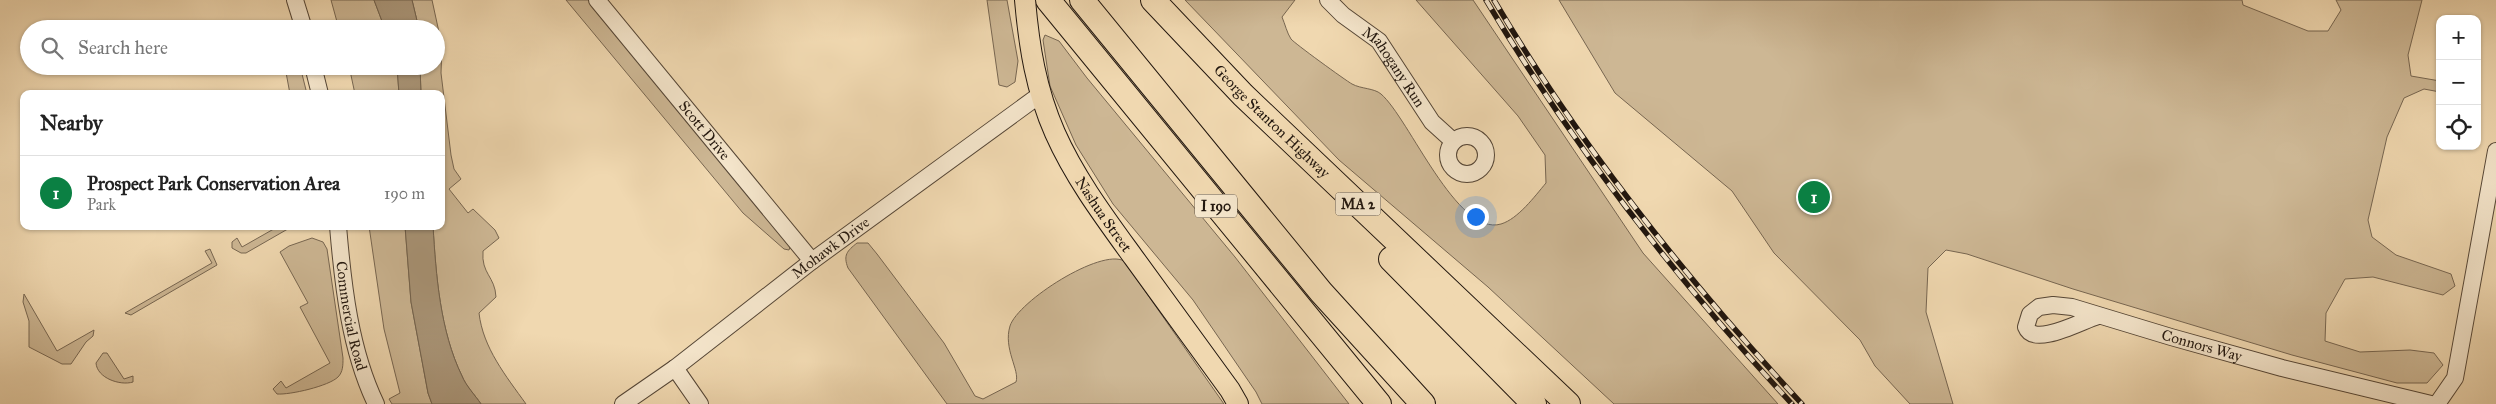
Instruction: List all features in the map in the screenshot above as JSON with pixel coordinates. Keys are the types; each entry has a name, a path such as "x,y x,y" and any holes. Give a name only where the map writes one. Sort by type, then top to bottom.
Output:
{"highway":[{"path":"1082,0 1321,292 1423,404"},
{"name":"George Stanton Highway","path":"1153,0 1243,95 1568,404"},
{"name":"I 190","path":"1051,4 1379,404"},
{"path":"1243,95 1354,221 1534,404"}],"main road":[{"name":"Nashua Street","path":"1025,0 1029,46 1041,94 1054,132 1101,212 1230,390 1238,404"}],"street":[{"path":"296,0 302,20"},
{"name":"Scott Drive","path":"597,0 812,261"},
{"name":"Mahogany Run","path":"1328,0 1343,15 1379,41 1432,122 1454,141"},
{"path":"315,75 319,90"},
{"name":"Mohawk Drive","path":"623,404 675,368 812,261 1041,94"},
{"path":"2437,404 2454,378 2496,151"},
{"name":"Commercial Road","path":"338,230 349,317 362,367 376,404"},
{"name":"Connors Way","path":"2098,316 2306,374 2430,404"},
{"path":"675,368 700,404"}],"shaded area":[{"path":"331,0 374,0 382,20 337,20"},
{"path":"374,0 412,0 417,20 382,20"},
{"path":"412,0 432,0 436,20 417,20"},
{"path":"566,0 589,0 790,247 789,250 784,249 743,213"},
{"path":"987,0 1007,0 1018,61 1015,82 1007,87 999,85"},
{"path":"1185,0 1295,0 1282,17 1291,39 1352,84 1381,94 1392,107 1451,195 1468,213 1484,223 1501,224 1520,212 1546,183 1545,155 1518,116 1416,0 1473,0 1643,253 1778,404 1614,404 1488,287 1339,160"},
{"path":"1559,0 2242,0 2243,5 2308,31 2328,31 2341,10 2336,0 2422,0 2408,55 2411,76 2436,80 2436,91 2424,89 2404,98 2387,137 2368,220 2372,237 2396,255 2451,274 2455,286 2443,295 2373,277 2345,279 2326,313 2325,341 2360,352 2410,350 2434,353 2443,365 2427,383 2397,383 2292,355 2073,289 1967,254 1946,250 1928,268 1926,312 1953,404 1910,404 1875,366 1860,340 1774,253 1732,191 1615,93"},
{"path":"1045,35 1059,41 1087,78 1235,257 1349,404 1262,404 1256,392 1193,300 1113,204 1076,145 1050,86 1043,40"},
{"path":"286,75 302,75 306,90 289,90"},
{"path":"351,75 398,75 399,90 354,90"},
{"path":"398,75 420,75 421,90 399,90"},
{"path":"420,75 441,75 443,90 421,90"},
{"path":"445,106 454,169 461,179 449,189 468,213 473,209 495,230 499,238 483,251 484,265 493,284 496,297 479,313 481,326 490,350 526,404 481,404 468,387 455,359 444,322 433,230 445,230"},
{"path":"272,230 286,230 246,253 241,253 232,248 232,242 237,238 242,247"},
{"path":"370,230 405,230 411,302 428,393 432,404 392,404 389,399 400,393 384,329"},
{"path":"405,230 433,230 440,302 444,322 455,359 464,380 481,404 432,404 428,393 411,302"},
{"path":"312,238 323,242 327,249 343,358 341,373 338,377 318,387 277,394 273,389 281,381 286,388 330,363 300,307 308,303 280,252 289,246"},
{"path":"857,243 868,243 877,254 944,343 975,396 983,399 1016,382 1016,371 1010,351 1008,335 1016,315 1028,303 1061,279 1080,269 1113,259 1124,261 1224,404 947,404 848,268 846,256"},
{"path":"210,249 217,265 131,315 125,313 212,263 205,251"},
{"path":"24,294 57,351 94,330 93,336 86,342 71,364 62,364 29,347 29,321 23,302"},
{"path":"103,353 107,353 124,379 133,376 133,382 116,382 100,373 96,363"}],"railway":[{"path":"1486,0 1554,107 1628,210 1708,309 1792,404"},
{"path":"1494,0 1562,107 1637,210 1717,309 1802,404"}],"place":[{"name":"Prospect Park Conservation Area","path":"1814,197"}]}
